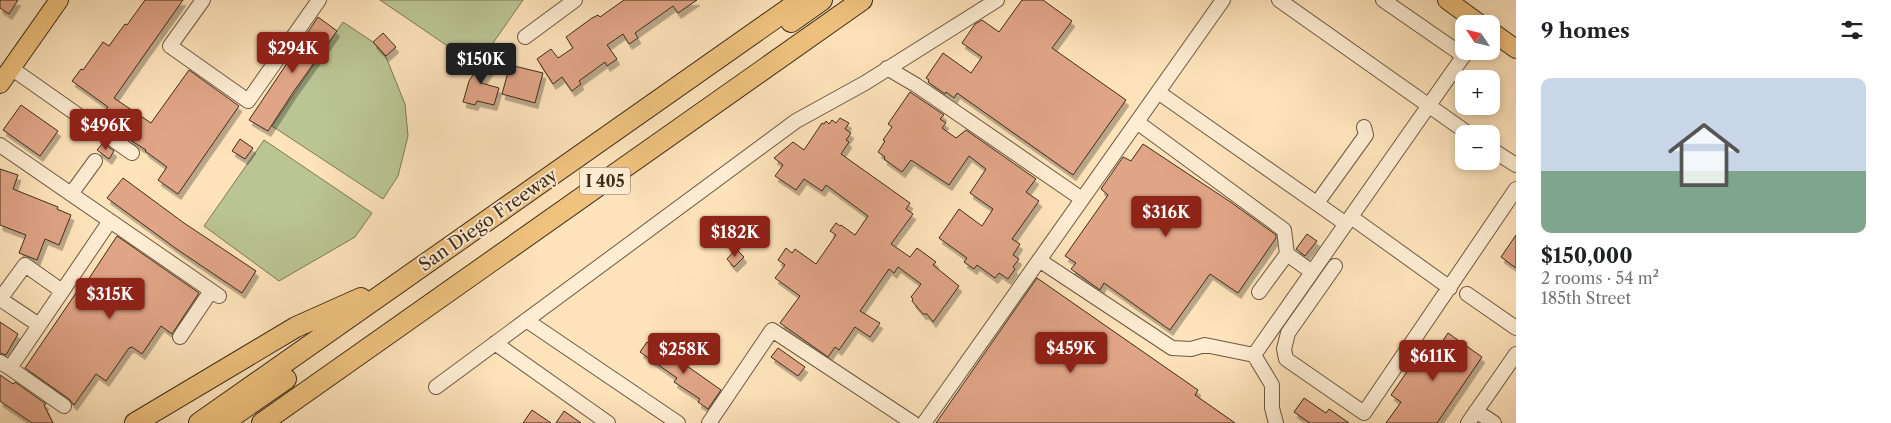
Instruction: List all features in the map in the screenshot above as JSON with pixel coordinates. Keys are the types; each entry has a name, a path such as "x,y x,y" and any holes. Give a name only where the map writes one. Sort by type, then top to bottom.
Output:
{"highway":[{"name":"San Diego Freeway","path":"198,423 801,0"},
{"path":"223,423 822,0"},
{"name":"San Diego Freeway","path":"262,423 862,0"},
{"path":"135,423 296,327 402,280"},
{"path":"284,423 347,362"}],"main road":[{"path":"0,84 59,0"},
{"path":"1446,0 1467,15"},
{"path":"1500,37 1516,49"}],"street":[{"path":"203,0 170,46 248,101 319,0"},
{"path":"525,37 575,0"},
{"path":"436,387 796,121 887,68 997,0"},
{"path":"924,423 1223,0"},
{"path":"1279,0 1456,125"},
{"path":"1383,0 1455,47"},
{"path":"1254,355 1428,105 1462,60"},
{"path":"11,68 132,152"},
{"path":"887,68 916,85 1082,199"},
{"path":"1158,92 1317,203 1348,220 1450,288"},
{"path":"1136,122 1284,230 1287,254 1260,292"},
{"path":"1317,203 1366,134 1364,127"},
{"path":"0,145 215,293 180,337"},
{"path":"1500,155 1516,165"},
{"path":"71,194 95,161"},
{"path":"1335,266 1288,333 1284,349 1286,358 1364,413 1516,189"},
{"path":"64,406 5,365 39,325 110,221"},
{"path":"1287,254 1312,272"},
{"path":"1039,260 1172,348 1191,349 1205,345 1254,355 1272,385 1272,408 1276,423"},
{"path":"39,325 0,299 25,265 62,291"},
{"path":"1467,294 1516,328"},
{"path":"526,320 678,423"},
{"path":"709,423 772,330 913,423"},
{"path":"496,343 608,423"},
{"path":"1468,423 1516,354"},
{"path":"1476,411 1494,423"}],"green space":[{"path":"380,0 523,0 477,66"},
{"path":"343,22 373,42 386,57 405,104 408,136 398,176 383,199 272,126"},
{"path":"264,140 372,213 355,237 279,281 204,226"}],"building":[{"path":"0,0 18,0 9,14 0,8"},
{"path":"145,0 183,0 114,98 151,123 189,70 239,106 178,194 158,180 167,167 100,118 108,107 72,81 81,69 83,70 103,42 109,46"},
{"path":"624,0 697,0 678,13 673,6 635,33 638,38 629,44 623,34 607,45 617,59 607,66 605,62 579,81 581,84 572,91 562,77 553,84 537,59 551,49 558,58 573,48 566,37 592,18 598,15 600,17"},
{"path":"1022,0 1043,0 1072,21 1052,48 1126,100 1073,175 957,93 954,98 946,92 945,94 928,82 929,80 926,78 943,53 971,73 982,57 962,43 975,24 982,20 999,32"},
{"path":"318,17 337,31 268,131 249,120"},
{"path":"383,33 396,47 386,56 373,42"},
{"path":"487,54 496,61 481,83 499,88 494,105 477,101 475,105 463,102 469,81"},
{"path":"510,65 543,73 535,103 502,94"},
{"path":"910,92 944,115 940,119 946,123 942,128 956,138 966,130 1036,179 1026,192 1039,201 1012,239 1020,244 1013,255 1019,259 1008,279 999,273 995,278 977,265 974,269 964,262 967,258 939,238 959,209 982,226 993,209 970,193 986,169 969,156 949,185 911,160 902,172 884,159 885,157 878,152 885,141 883,140 892,127 888,124"},
{"path":"21,105 58,131 40,156 3,130"},
{"path":"840,118 849,123 845,129 851,133 846,140 849,142 841,154 910,203 906,209 913,214 891,244 910,257 917,248 936,262 933,265 959,286 933,322 912,301 911,297 921,284 898,267 894,273 889,269 860,311 880,323 870,337 855,327 839,350 835,347 828,357 780,323 800,296 775,278 785,265 778,260 786,248 792,253 795,249 816,264 836,235 830,231 836,223 855,235 868,216 826,185 822,191 804,179 796,190 775,176 783,165 774,158 793,142 804,150 822,123 824,124 826,121 829,124 832,120 836,123"},
{"path":"240,139 253,148 245,159 232,151"},
{"path":"103,143 114,151 109,159 97,150"},
{"path":"1143,144 1232,203 1276,235 1276,238 1238,293 1210,274 1170,330 1104,283 1100,290 1071,269 1076,263 1065,256 1108,195 1101,189 1123,157 1131,161"},
{"path":"0,169 18,175 13,189 58,207 57,209 71,215 59,245 45,239 37,260 19,253 26,235 0,225"},
{"path":"123,178 184,223 256,271 242,293 178,250 107,198"},
{"path":"1307,234 1317,241 1305,256 1296,249"},
{"path":"1516,235 1516,268 1501,257"},
{"path":"117,236 199,293 172,334 161,326 142,354 132,347 129,348 106,381 96,374 74,405 69,399 25,368 82,284 84,286"},
{"path":"736,249 744,257 734,267 727,259"},
{"path":"1037,278 1198,390 1195,395 1235,423 936,423"},
{"path":"0,322 18,334 6,355 0,353"},
{"path":"1448,333 1482,357 1437,423 1386,423 1401,402 1391,395 1424,347 1434,354"},
{"path":"647,342 661,352 663,349 721,390 708,409 698,402 700,399 674,382 677,378 640,352"},
{"path":"778,348 805,367 798,376 771,357"},
{"path":"0,375 13,384 15,382 46,404 44,405 53,423 32,423 0,401"},
{"path":"1304,398 1326,413 1329,409 1349,423 1310,423 1294,412"},
{"path":"532,410 551,423 523,423"},
{"path":"564,411 581,423 556,423"}]}
